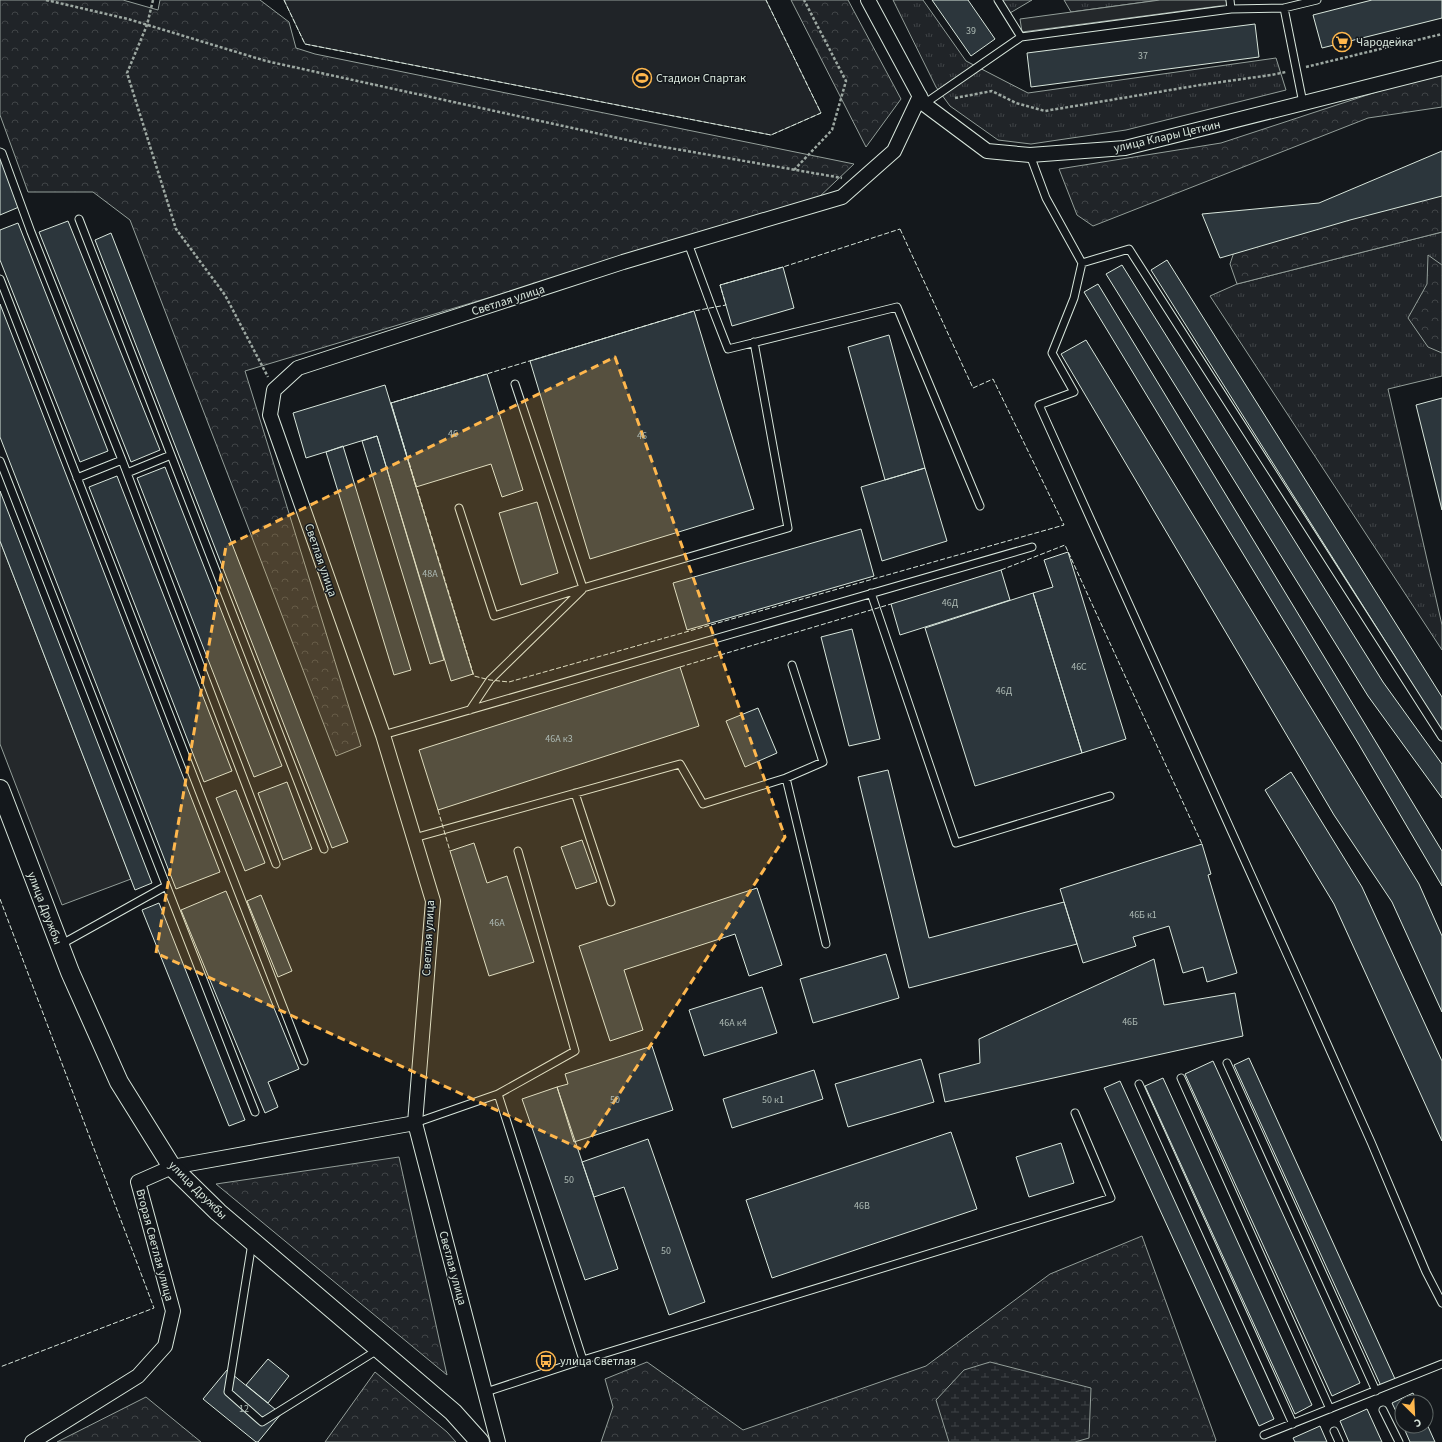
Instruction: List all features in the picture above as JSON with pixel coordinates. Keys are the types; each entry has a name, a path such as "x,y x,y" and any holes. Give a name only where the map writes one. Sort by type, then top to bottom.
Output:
{"street":[{"name":"улица Клары Цеткин","path":"868,0 926,99 987,151 1030,155 1125,148 1442,68"},
{"name":"Светлая улица","path":"498,1442 415,1123 433,901 383,735 270,415 274,390 298,368 623,262 842,198 894,151 926,99"},
{"name":"улица Дружбы","path":"0,789 70,972 118,1082 172,1167 218,1212 453,1412 480,1442"},
{"path":"172,1167 415,1123"},
{"name":"Вторая Светлая улица","path":"32,1442 138,1376 165,1346 173,1311 138,1182 172,1167"}],"lane":[{"path":"998,0 1021,37"},
{"path":"1230,0 1231,9"},
{"path":"926,99 1021,37 1231,9 1284,8 1317,0"},
{"path":"1284,8 1303,103"},
{"path":"0,152 2,153 31,232 122,460 276,864"},
{"path":"1030,155 1046,198 1082,263 1074,298 1052,353 1074,392 1039,405 1308,999 1426,1272 1442,1304"},
{"path":"79,219 324,849"},
{"path":"688,243 728,349 897,307 980,506"},
{"path":"1082,263 1129,249 1442,737"},
{"path":"0,279 304,1061"},
{"path":"459,508 494,616 583,588 788,528 754,342"},
{"path":"515,384 583,588"},
{"path":"127,473 171,455"},
{"path":"77,478 122,460"},
{"path":"0,461 255,1112"},
{"path":"383,735 1032,547"},
{"path":"470,710 490,680 583,588"},
{"path":"870,594 956,843 1110,796"},
{"path":"414,838 680,764 702,804 786,778 823,762 792,665"},
{"path":"786,778 826,944"},
{"path":"575,793 611,902"},
{"path":"415,1123 498,1094 575,1051 518,851"},
{"path":"60,946 166,886"},
{"path":"1227,1063 1376,1391"},
{"path":"1181,1078 1330,1409"},
{"path":"1139,1084 1293,1424"},
{"path":"498,1094 584,1360"},
{"path":"486,1392 584,1360 1111,1198 1075,1113"},
{"path":"252,1241 228,1392 262,1422 379,1349"},
{"path":"1264,1435 1442,1364"},
{"path":"1383,1410 1399,1442"},
{"path":"1334,1431 1339,1442"}],"path":[{"path":"46,0 128,19 266,60 640,143 860,181"},
{"path":"153,0 147,25 128,73 176,229 225,295 274,390"},
{"path":"794,170 832,130 846,81 804,0"},
{"path":"926,99 945,99 992,92 1016,103 1044,111 1200,85 1271,75 1442,34"}],"highlighted area":[{"path":"615,357 785,837 583,1150 156,953 226,546"}],"green space":[{"path":"0,0 123,0 158,10 160,0 260,0 289,22 296,48 315,54 854,164 817,199 245,371 361,746 336,756 130,220 93,192 28,192 0,115"},
{"name":"Стадион Спартак","path":"284,0 766,0 821,113 771,135 305,44"},
{"path":"791,0 848,0 901,99 866,147"},
{"path":"893,0 923,0 966,61 1028,93 1276,58 1286,90 1126,130 1031,144 998,140 950,106 936,87"},
{"path":"1002,0 1032,0 1010,13"},
{"path":"1064,0 1160,0 1071,12"},
{"path":"1442,75 1442,107 1368,118 1093,226 1077,215 1059,169 1221,143 1422,77"},
{"path":"1442,183 1442,232 1237,284 1230,264 1240,234"},
{"path":"1442,232 1442,376 1388,389 1442,625 1442,650 1210,296 1237,284"},
{"path":"1428,255 1442,265 1442,353 1428,347 1408,318 1427,284"},
{"path":"399,1157 447,1375 216,1184"},
{"path":"1142,1236 1216,1440 1215,1442 601,1442 613,1407 605,1379 647,1362 743,1430 926,1366 1050,1274"},
{"path":"990,1362 1091,1388 1089,1438 1075,1442 949,1442 936,1400 964,1370"},
{"path":"375,1372 447,1432 456,1442 325,1442"},
{"path":"146,1397 201,1442 57,1442"}],"shaded area":[{"path":"1160,0 1226,0 1227,5 1022,32 1020,19"},
{"path":"0,541 131,879 62,905 0,744"}],"building":[{"path":"932,0 968,0 995,39 971,56"},
{"path":"1372,0 1442,0 1442,18 1322,48 1313,15"},
{"path":"1255,24 1259,57 1031,87 1027,53"},
{"path":"1442,151 1442,196 1350,220 1220,258 1202,214 1319,203"},
{"path":"0,160 2,160 19,207 0,215"},
{"path":"68,221 160,450 131,462 39,232"},
{"path":"18,223 108,451 80,462 0,260 0,230"},
{"path":"111,233 348,842 332,848 95,240"},
{"path":"1167,260 1442,697 1442,731 1151,270"},
{"path":"1122,265 1383,682 1442,764 1442,798 1368,696 1106,274"},
{"path":"783,267 794,308 732,326 720,285"},
{"path":"1098,284 1442,851 1442,886 1358,743 1084,292"},
{"path":"0,304 220,872 176,889 0,437"},
{"path":"694,311 754,509 590,559 530,361"},
{"path":"889,335 925,468 885,480 848,347"},
{"path":"1086,340 1419,884 1442,936 1442,1012 1392,902 1334,815 1061,354"},
{"path":"487,374 523,490 502,497 491,464 416,487 391,403"},
{"path":"385,385 473,674 451,681 377,436 306,458 293,413"},
{"path":"1442,398 1442,510 1416,405"},
{"path":"377,436 444,660 430,664 362,441"},
{"path":"343,446 411,670 394,675 326,452"},
{"path":"165,467 282,766 254,777 137,478"},
{"path":"925,468 947,541 882,561 861,487"},
{"path":"117,476 232,771 204,782 89,487"},
{"path":"0,491 152,883 135,890 0,541"},
{"path":"537,502 558,573 521,585 499,513"},
{"path":"861,529 874,576 687,630 673,583"},
{"path":"1068,552 1126,739 1082,753 1033,593 1053,587 1044,560"},
{"path":"1001,570 1010,600 900,635 891,604"},
{"path":"1033,593 1082,753 975,786 925,628"},
{"path":"852,629 880,739 849,746 821,637"},
{"path":"680,667 699,726 438,810 419,750"},
{"path":"758,708 777,753 745,767 726,721"},
{"path":"888,770 929,938 1064,902 1077,944 909,988 858,777"},
{"path":"1291,772 1362,887 1442,1061 1442,1141 1334,904 1265,790"},
{"path":"287,782 312,849 283,860 258,793"},
{"path":"236,790 265,863 245,871 216,798"},
{"path":"582,840 597,882 576,889 561,847"},
{"path":"474,843 487,883 507,876 534,962 489,976 450,851"},
{"path":"1202,844 1211,874 1208,875 1237,973 1207,982 1203,967 1183,973 1169,926 1133,937 1136,946 1083,963 1060,889"},
{"path":"757,888 782,965 749,976 735,934 624,970 643,1030 610,1041 579,946"},
{"path":"226,891 299,1069 268,1082 278,1107 265,1113 181,910"},
{"path":"261,895 292,971 278,977 247,901"},
{"path":"159,903 245,1120 229,1126 142,910"},
{"path":"886,954 899,998 813,1023 800,979"},
{"path":"1154,959 1164,1005 1235,993 1243,1036 945,1102 939,1074 980,1063 979,1039"},
{"path":"762,987 777,1033 704,1056 689,1010"},
{"path":"652,1046 673,1110 574,1142 557,1087 568,1084 565,1074"},
{"path":"1249,1058 1395,1379 1381,1386 1234,1065"},
{"path":"921,1059 934,1102 848,1127 835,1084"},
{"path":"1213,1061 1360,1383 1332,1396 1185,1074"},
{"path":"814,1070 823,1099 732,1128 723,1099"},
{"path":"1163,1078 1312,1405 1295,1414 1145,1086"},
{"path":"1120,1081 1274,1419 1259,1426 1104,1088"},
{"path":"557,1087 618,1269 585,1280 522,1099"},
{"path":"951,1132 977,1209 772,1278 746,1200"},
{"path":"648,1139 705,1302 669,1315 624,1187 594,1197 582,1162"},
{"path":"1061,1143 1074,1183 1029,1197 1016,1157"},
{"path":"268,1359 289,1376 268,1403 246,1385"},
{"path":"227,1370 281,1414 258,1442 256,1442 203,1399"},
{"path":"1367,1409 1382,1442 1349,1442 1340,1421"},
{"path":"1320,1426 1327,1442 1295,1442 1293,1438"},
{"path":"1406,1434 1431,1434 1435,1442 1410,1442"}],"fence":[{"path":"284,0 305,44 771,135 821,113 766,0"},
{"path":"900,229 973,388 993,379 1064,525 509,682 490,680 474,676 391,403 694,311 726,305 720,285 783,267 900,229"},
{"path":"1001,570 1065,545 1202,844"},
{"path":"680,667 891,604"},
{"path":"438,810 450,851"},
{"path":"0,899 154,1308 0,1367"}],"place":[{"name":"Чародейка","path":"1342,42"},
{"name":"Стадион Спартак","path":"642,78"},
{"name":"улица Светлая","path":"546,1361"}]}
